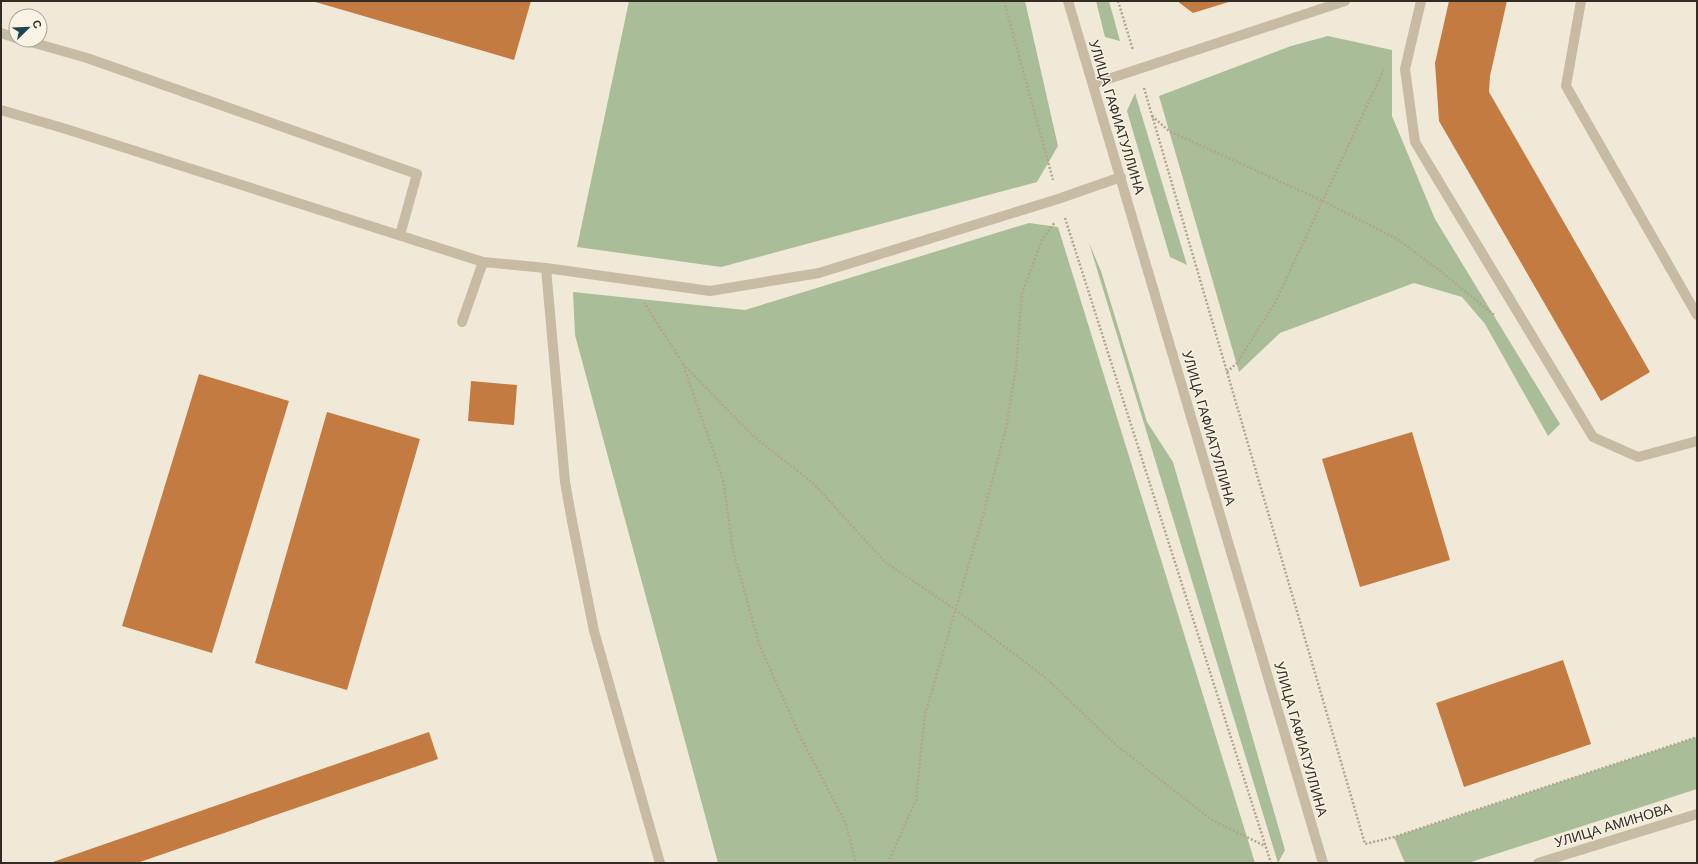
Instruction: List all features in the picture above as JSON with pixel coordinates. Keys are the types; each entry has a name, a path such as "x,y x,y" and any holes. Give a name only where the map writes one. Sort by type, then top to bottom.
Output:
{"street":[{"name":"УЛИЦА ГАФИАТУЛЛИНА","path":"1068,1 1323,863"},
{"path":"1092,84 1345,1"},
{"path":"1421,1 1405,69 1415,142 1593,437 1638,457 1697,441"},
{"path":"1581,1 1566,86 1697,312"},
{"path":"48,47 87,58 417,174 400,235"},
{"path":"1,110 66,129 483,262 546,268 710,291 819,273 1058,199 1121,177"},
{"path":"462,322 483,262"},
{"path":"546,268 565,482 572,521 594,631 660,863"},
{"name":"УЛИЦА АМИНОВА","path":"1538,863 1697,814"}],"path":[{"path":"1004,1 1058,199 1271,863"},
{"path":"1118,1 1365,844 1394,837 1697,737"},
{"path":"1227,372 1236,364 1275,303 1386,64"},
{"path":"1152,115 1169,131 1323,201 1397,239 1440,270 1493,315 1524,322"},
{"path":"888,863 916,800 925,714 981,523 1006,428 1016,367 1022,293 1042,240 1063,212"},
{"path":"629,280 683,364 752,435 814,484 885,562 956,610 1046,678 1116,745 1212,820 1265,846"},
{"path":"683,364 722,479 733,550 760,644 800,734 846,824 856,863"}],"green space":[{"path":"629,1 1025,1 1058,146 1037,182 721,267 577,247"},
{"path":"1096,1 1109,1 1120,41 1105,37"},
{"path":"1328,36 1392,50 1392,116 1435,219 1560,424 1548,436 1485,324 1462,297 1414,283 1280,333 1239,372 1159,96 1291,46"},
{"path":"1135,93 1187,265 1170,257 1127,111"},
{"path":"1029,223 1058,227 1255,863 718,863 575,335 573,292 745,310"},
{"path":"1089,243 1101,271 1147,422 1173,462 1285,850 1278,863"},
{"path":"1697,737 1697,789 1468,863 1405,863 1394,837"}],"building":[{"path":"312,1 531,1 514,60"},
{"path":"1177,1 1232,1 1193,13"},
{"path":"1449,1 1507,1 1490,76 1489,92 1650,372 1601,401 1439,121 1435,63"},
{"path":"199,374 289,401 212,653 122,626"},
{"path":"471,381 517,385 514,425 468,421"},
{"path":"327,412 420,439 347,690 255,663"},
{"path":"1412,432 1450,560 1360,587 1322,459"},
{"path":"1563,660 1591,744 1464,787 1436,703"},
{"path":"429,732 438,759 137,863 50,863"}]}
